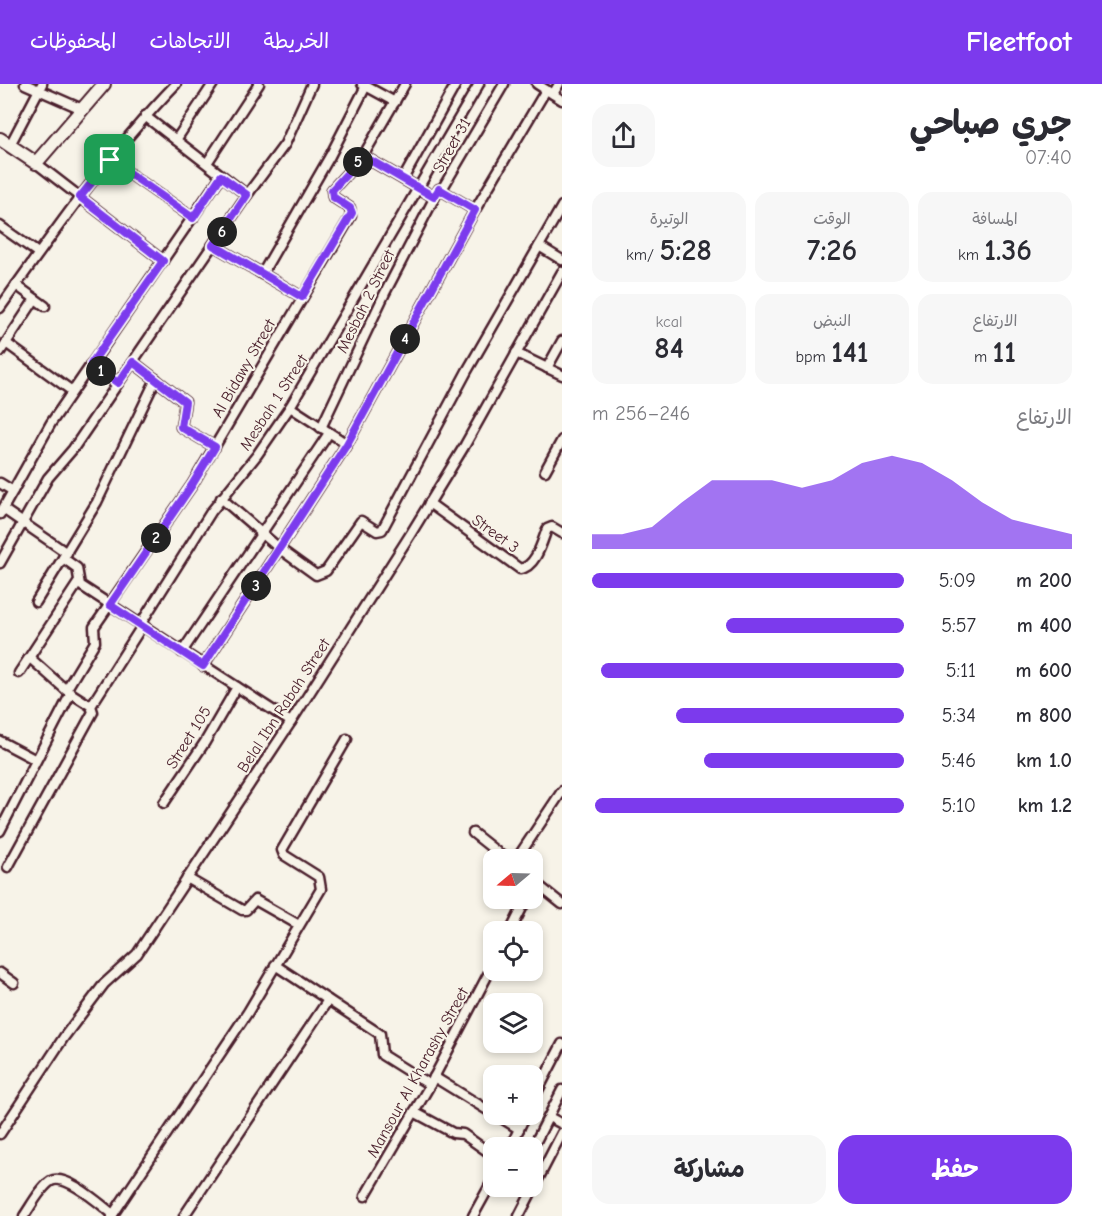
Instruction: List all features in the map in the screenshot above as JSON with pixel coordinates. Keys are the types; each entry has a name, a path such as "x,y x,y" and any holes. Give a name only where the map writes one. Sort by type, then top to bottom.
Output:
{"street":[{"path":"25,84 41,87 82,109"},
{"path":"36,163 104,84"},
{"path":"0,308 80,197 145,116 176,84"},
{"path":"176,140 213,84"},
{"path":"207,163 259,84"},
{"path":"0,563 48,478 73,449 247,195 285,144 312,84"},
{"path":"405,84 363,156 418,188 438,192 475,210"},
{"path":"403,179 456,84"},
{"name":"Mesbah 1 Street","path":"8,867 93,712 91,706 221,498 257,455 290,407 479,84"},
{"name":"Street 31","path":"438,192 504,84"},
{"path":"537,84 562,100"},
{"path":"203,666 347,444 475,210 550,92 559,84"},
{"path":"262,274 330,156 364,85 395,102"},
{"path":"41,87 5,142 36,163 163,261"},
{"path":"145,116 247,195"},
{"name":"Al Bidawy Street","path":"0,831 95,642 94,627 192,485 351,216 352,210 335,199 332,192 340,179 363,156"},
{"path":"110,160 193,218"},
{"path":"20,673 78,583 77,568 23,522 2,511 42,436 221,176"},
{"name":"Mesbah 2 Street","path":"321,428 385,293 438,192"},
{"path":"221,498 311,573 322,575 361,521 377,531 382,530 467,371 562,206"},
{"path":"0,226 38,253"},
{"path":"213,245 302,297"},
{"path":"538,246 562,260"},
{"name":"Belal Ibn Rabah Street","path":"0,1134 64,1037 104,984 137,954 291,722 429,503 562,272"},
{"path":"16,285 45,306"},
{"path":"0,352 35,299"},
{"path":"547,368 562,341"},
{"path":"6,343 72,391"},
{"path":"516,353 562,375"},
{"path":"133,362 185,402 181,427 215,447"},
{"path":"91,364 118,383"},
{"path":"36,602 117,464 156,379"},
{"path":"290,407 347,444"},
{"path":"182,652 329,433"},
{"path":"544,471 562,440"},
{"path":"0,483 14,491"},
{"name":"Street 3","path":"429,503 520,569 525,569 533,561 548,530 552,527 562,533"},
{"path":"78,583 291,722"},
{"path":"30,658 68,692 91,706"},
{"name":"Street 105","path":"164,803 207,740 237,687"},
{"path":"24,1216 50,1182 58,1179 72,1184 112,1215 248,1012 321,889 322,881 315,874 284,855 282,850 347,739"},
{"path":"0,741 36,760"},
{"path":"523,849 562,791"},
{"path":"472,833 493,849"},
{"path":"187,878 242,910 246,910 255,900 299,925"},
{"path":"543,890 562,904"},
{"path":"275,965 380,1034 383,1039 381,1052 385,1057 483,1108"},
{"path":"0,973 14,983"},
{"name":"Mansour Al Kharashy Street","path":"365,1196 432,1081 485,981"},
{"path":"184,1216 328,1000"},
{"path":"543,1081 562,1044"},
{"path":"538,1137 562,1090"},
{"path":"414,1112 453,1133 463,1134 483,1148"},
{"path":"549,1117 562,1124"},
{"path":"512,1125 519,1129"},
{"path":"515,1137 521,1125"},
{"path":"519,1216 562,1133"},
{"path":"473,1216 484,1197"}],"route":[{"path":"363,156 434,197 439,189 475,210 347,444 203,666 110,605 175,511 215,447 181,427 180,422 186,409 185,402 149,372 133,362 118,383 91,364 163,261 80,197 110,160 193,218 221,176 247,195 213,245 302,297 352,213 350,208 333,197 332,190 363,156"}]}
